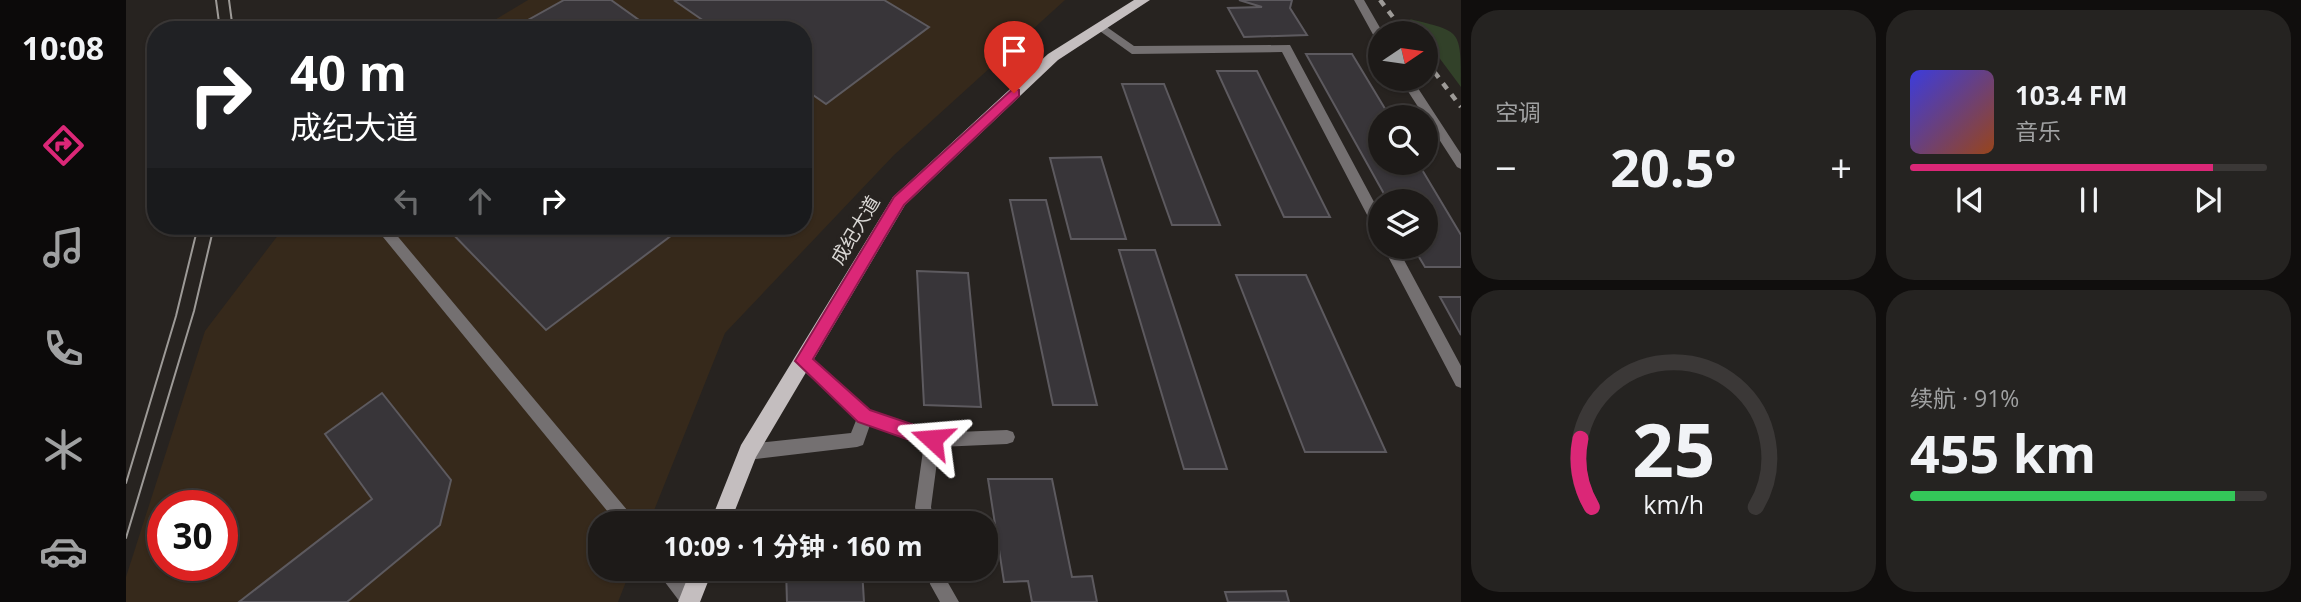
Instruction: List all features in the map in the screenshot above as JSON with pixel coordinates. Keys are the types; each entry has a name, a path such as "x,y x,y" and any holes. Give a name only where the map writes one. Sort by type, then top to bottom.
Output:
{"main road":[{"name":"成纪大道","path":"725,511 748,452 899,201 1053,57 1143,0"},
{"path":"689,601 697,581"}],"street":[{"path":"1359,0 1371,21"},
{"path":"1101,27 1132,50 1286,48 1368,203"},
{"path":"1414,91 1461,164"},
{"path":"388,235 616,511"},
{"path":"1396,259 1461,381"},
{"path":"803,361 865,416 932,439 1007,437"},
{"path":"748,452 857,440 865,416"},
{"path":"924,511 932,439"},
{"path":"673,581 689,601"},
{"path":"938,581 950,602"}],"shaded area":[{"path":"528,0 1065,0 894,155 725,333 654,511 588,511 588,581 626,581 618,602 126,602 126,577 147,512 147,581 238,581 238,490 154,490 205,331 278,235 812,235 812,21 493,21"}],"green space":[{"path":"1438,27 1449,31 1458,43 1461,87 1438,56"}],"building":[{"path":"564,0 611,0 640,21 526,21"},
{"path":"884,0 929,27 826,104 812,94 812,21 704,21 675,1"},
{"path":"1239,0 1292,0 1290,8 1307,35 1244,37 1228,8 1262,7"},
{"path":"1306,54 1352,54 1368,81 1368,91 1374,91 1383,105 1368,105 1368,165"},
{"path":"1217,71 1257,71 1330,217 1284,217"},
{"path":"1122,84 1164,84 1220,225 1172,225"},
{"path":"1101,157 1126,239 1071,239 1050,158"},
{"path":"1373,175 1425,175 1434,189 1381,189"},
{"path":"1438,196 1461,235 1461,267 1425,267 1420,259 1438,259"},
{"path":"1010,200 1046,200 1097,405 1053,405"},
{"path":"454,235 672,235 546,330"},
{"path":"1119,250 1155,250 1227,469 1184,469"},
{"path":"917,271 968,273 981,407 924,405"},
{"path":"1236,275 1306,275 1386,452 1305,452"},
{"path":"1440,297 1461,297 1461,335"},
{"path":"382,393 451,480 440,525 347,602 239,602 372,499 325,434"},
{"path":"988,479 1052,479 1072,577 1092,576 1097,602 1032,602 1028,581 1004,582 998,543 998,511 993,511"},
{"path":"786,581 863,581 864,602 787,602"},
{"path":"1286,591 1289,602 1228,602 1225,592"}],"tram line":[{"path":"216,0 219,21"},
{"path":"229,0 232,21"},
{"path":"126,483 176,316 196,235"},
{"path":"126,538 194,311 212,235"}],"railway":[{"path":"1380,0 1396,21"},
{"path":"1438,77 1461,107"}],"route":[{"path":"932,439 865,416 803,361 899,201 1014,93"}]}
